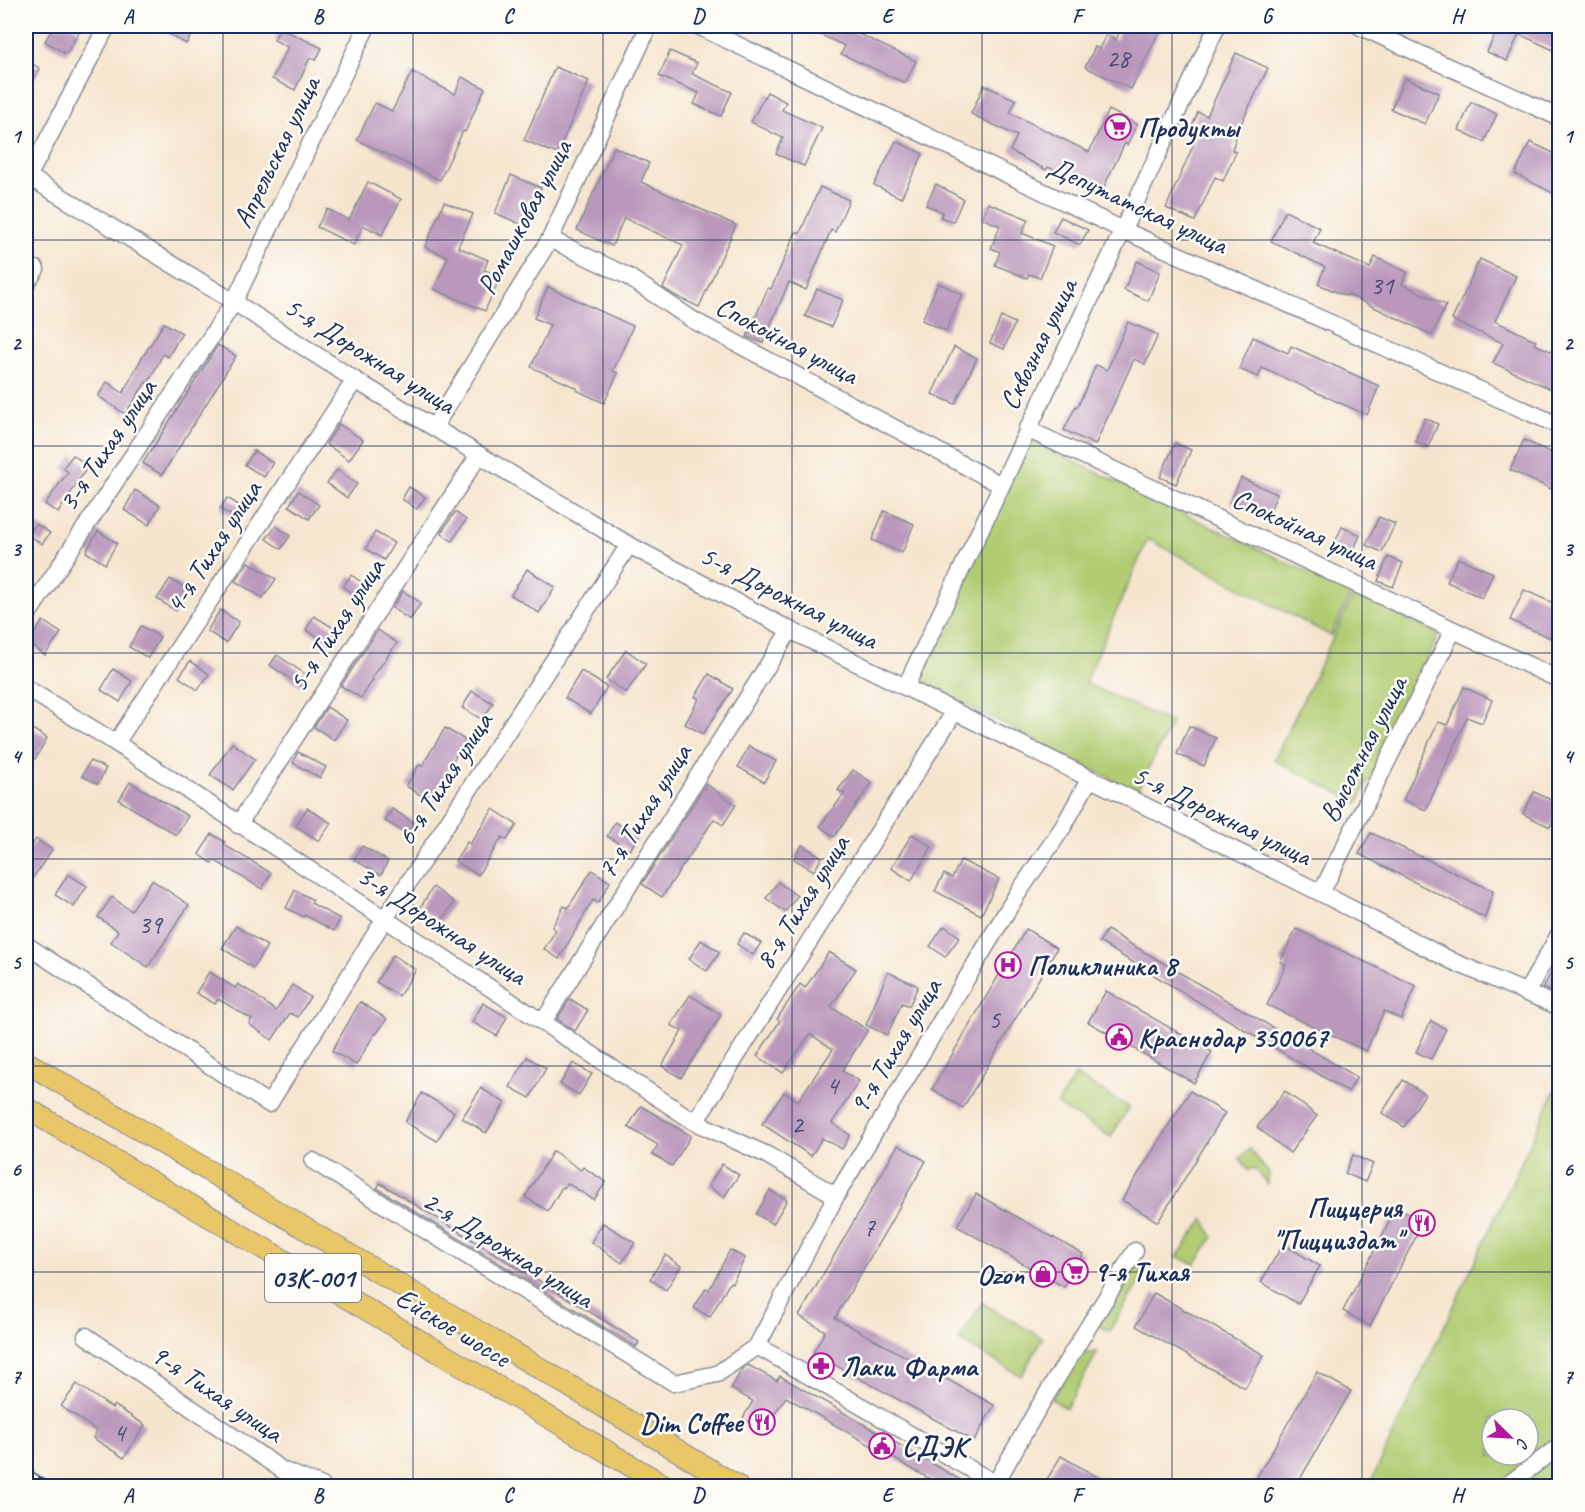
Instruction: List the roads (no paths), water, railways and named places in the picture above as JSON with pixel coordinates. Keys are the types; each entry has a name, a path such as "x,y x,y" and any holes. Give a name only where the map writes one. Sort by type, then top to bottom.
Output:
{"main road":[{"name":"Ейское шоссе","path":"26,1062 737,1486"},
{"name":"Ейское шоссе","path":"26,1108 665,1486"}],"street":[{"path":"27,176 106,26"},
{"name":"Апрельская улица","path":"234,302 367,26"},
{"name":"Ромашковая улица","path":"434,427 550,239 649,26"},
{"name":"Депутатская улица","path":"698,26 1123,230 1560,426"},
{"name":"Сквозная улица","path":"906,686 1123,230 1217,26"},
{"path":"1359,26 1560,118"},
{"name":"5-я Дорожная улица","path":"27,176 234,302 356,380 629,545 790,630 1321,893 1452,961 1560,1007"},
{"name":"Спокойная улица","path":"550,239 627,276 693,320 1001,485"},
{"path":"26,284 36,269"},
{"name":"3-я Тихая улица","path":"26,618 234,302"},
{"name":"4-я Тихая улица","path":"116,743 356,380"},
{"name":"Спокойная улица","path":"1027,429 1560,680"},
{"name":"5-я Тихая улица","path":"238,825 479,454"},
{"name":"6-я Тихая улица","path":"26,945 269,1104 384,920 629,545"},
{"name":"7-я Тихая улица","path":"543,1022 790,630"},
{"name":"Высотная улица","path":"1321,893 1453,630"},
{"name":"3-я Дорожная улица","path":"26,688 116,743 695,1122 766,1155 836,1196"},
{"name":"8-я Тихая улица","path":"695,1122 956,711"},
{"name":"9-я Тихая улица","path":"757,1346 836,1196 1016,896 1063,827 1089,780"},
{"path":"1526,993 1560,933"},
{"name":"2-я Дорожная улица","path":"314,1161 674,1383 717,1374 757,1346"},
{"path":"757,1346 995,1485 1037,1410 1135,1251"},
{"name":"9-я Тихая улица","path":"86,1336 282,1470 322,1486"},
{"path":"1506,1486 1560,1446"}],"railway":[{"path":"26,1471 49,1486"}],"place":[{"name":"Продукты","path":"1118,127"},
{"name":"Поликлиника 8","path":"1008,965"},
{"name":"Краснодар 350067","path":"1119,1037"},
{"name":"Пиццерия \"Пицциздат\"","path":"1422,1223"},
{"name":"9-я Тихая","path":"1075,1271"},
{"name":"Ozon","path":"1043,1274"},
{"name":"Лаки Фарма","path":"821,1366"},
{"name":"Dim Coffee","path":"762,1422"},
{"name":"СДЭК","path":"882,1446"}]}
